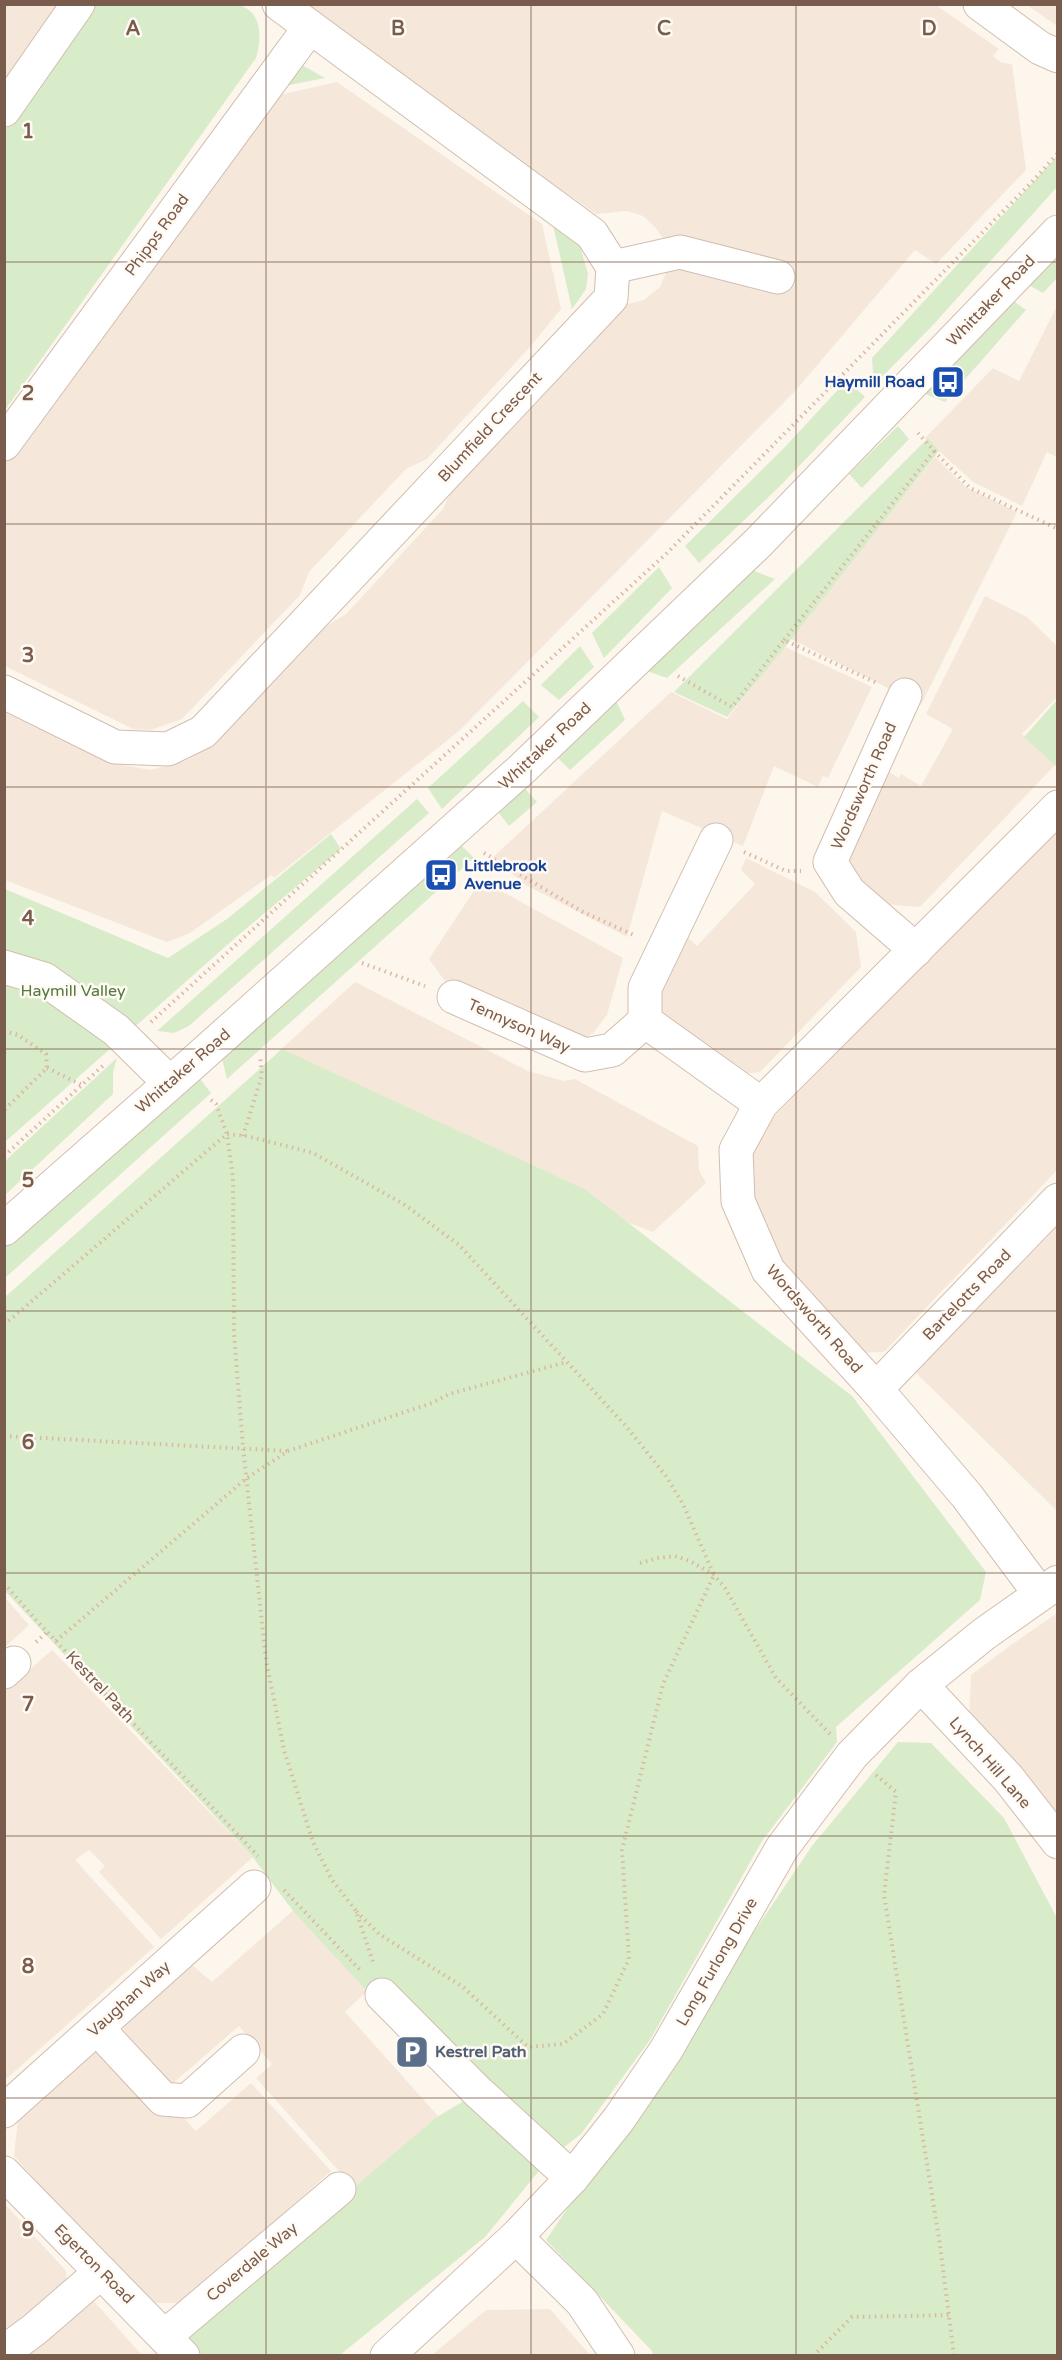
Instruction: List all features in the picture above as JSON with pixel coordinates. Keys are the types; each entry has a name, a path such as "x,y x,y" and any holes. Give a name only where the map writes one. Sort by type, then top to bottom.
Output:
{"street":[{"path":"4,110 78,4"},
{"path":"279,4 592,234 613,267 680,252 778,277"},
{"path":"980,4 1052,58"},
{"name":"Phipps Road","path":"4,444 310,27"},
{"name":"Whittaker Road","path":"4,1229 523,768 750,551 1057,233"},
{"name":"Blumfield Crescent","path":"4,692 115,747 168,749 203,732 610,298 613,267"},
{"name":"Wordsworth Road","path":"905,695 830,862 849,891 916,950"},
{"name":"Wordsworth Road","path":"1049,1588 876,1389 768,1270 738,1201 736,1150 762,1104 1058,807"},
{"path":"716,840 645,988 645,1020 762,1104"},
{"path":"4,967 44,979 116,1030 170,1083"},
{"name":"Tennyson Way","path":"454,997 585,1055 612,1050 645,1020"},
{"name":"Bartelotts Road","path":"876,1389 1058,1200"},
{"name":"Long Furlong Drive","path":"387,2355 516,2237 572,2178 619,2119 666,2050 782,1848 852,1755 921,1685 984,1634 1049,1588"},
{"name":"Lynch Hill Lane","path":"921,1685 1008,1778 1058,1842"},
{"name":"Vaughan Way","path":"4,2111 265,1878"},
{"path":"382,1995 477,2091 572,2178"},
{"path":"98,2028 164,2099 186,2101 243,2051"},
{"name":"Egerton Road","path":"4,2173 174,2346"},
{"name":"Coverdale Way","path":"174,2346 339,2189"},
{"path":"516,2237 582,2302 618,2355"},
{"path":"4,2352 35,2329 101,2272"}],"path":[{"path":"4,1156 667,553 1058,153"},
{"path":"918,433 970,488 1058,529"},
{"path":"678,676 732,707 934,451"},
{"path":"784,640 905,695"},
{"path":"716,840 786,872"},
{"path":"484,852 583,912 664,948"},
{"path":"362,963 454,997"},
{"path":"4,1031 18,1035 46,1054 47,1068 4,1110"},
{"path":"243,1136 262,1075 260,1056"},
{"path":"47,1068 82,1085"},
{"path":"211,1100 216,1104 227,1134 233,1178 234,1334 243,1448 266,1660 284,1750 313,1842 332,1880 356,1911 379,1934 463,1987 528,2047 563,2044 603,2014 629,1959 622,1850 663,1684 714,1575"},
{"path":"4,1325 227,1134 313,1153 405,1205 459,1245 474,1260 625,1425 666,1476 683,1504 714,1575 725,1588 776,1678 852,1755 896,1792 884,1895 940,2245 954,2355"},
{"path":"56,1641 247,1478 288,1451 432,1403 449,1394 567,1362"},
{"path":"4,1436 288,1451"},
{"path":"640,1563 675,1556 690,1561 714,1575"},
{"name":"Kestrel Path","path":"4,1583 265,1878 382,1995"},
{"path":"356,1911 382,1995"},
{"path":"813,2355 852,2317 949,2314"}],"shaded area":[{"path":"4,5 57,5 5,79"},
{"path":"298,5 936,5 999,49 993,56 1002,63 1012,64 1026,170 936,264 915,250 796,390 459,731 274,878 271,875 190,933 167,942 5,880 4,711 113,763 150,770 185,761 208,748 315,633 346,614 443,509 453,486 615,307 644,300 660,287 667,270 666,243 655,227 643,216 627,211 596,214"},
{"path":"1027,5 1057,5 1057,26"},
{"path":"337,82 542,224 561,309 529,348 427,459 406,469 309,572 300,595 182,719 151,730 133,729 5,666 5,459 262,99"},
{"path":"1057,306 1057,457 1047,452 1022,506 973,482 925,438 993,368 1019,381"},
{"path":"935,457 966,487 1017,512 921,705 789,638"},
{"path":"985,596 1027,617 1057,646 1057,697 1022,734 1055,765 920,907 880,904 844,869 886,770 899,778 901,774 921,786 953,729 926,714"},
{"path":"783,646 872,687 828,778 823,776 818,787 774,766 743,846 662,811 627,937 526,885 492,858 671,692 727,719"},
{"path":"1057,821 1057,1170 884,1352 846,1353 785,1272 742,1171 746,1146"},
{"path":"746,858 815,892 856,932 861,967 760,1072 722,1076 659,1014 663,950 680,930 697,946 755,884 741,870"},
{"path":"481,880 623,958 607,1015 593,1033 578,1042 447,984 429,959"},
{"path":"355,982 528,1071 564,1081 575,1079 698,1146 699,1170 706,1183 653,1232 523,1183 278,1052"},
{"path":"1057,1225 1057,1511 915,1372"},
{"path":"5,1598 29,1625 4,1647"},
{"path":"1057,1613 1057,1831 969,1723 971,1675"},
{"path":"52,1650 253,1857 161,1939 99,1872 105,1866 89,1850 75,1860 154,1947 5,2080 4,1692"},
{"path":"297,1907 368,1990 345,2012 439,2117 355,2189 256,2078 272,2064 239,2026 164,2091 123,2044 124,2023 192,1965 212,1982"},
{"path":"93,2052 110,2053 196,2131 251,2083 331,2171 185,2303 145,2303 14,2156 18,2118"},
{"path":"4,2203 66,2271 67,2284 4,2340"},
{"path":"89,2296 142,2355 12,2356"},
{"path":"550,2309 590,2355 432,2355 486,2310"}],"green space":[{"path":"94,5 240,5 252,13 258,24 259,42 256,58 5,410 5,130"},
{"path":"302,65 325,78 269,89"},
{"path":"1057,156 1056,188 933,325 874,385 872,358"},
{"path":"553,225 580,246 588,274 586,289 572,309"},
{"path":"1057,239 1057,278 1043,293 1018,279"},
{"path":"1008,297 1026,310 945,402 918,391"},
{"path":"847,380 865,397 779,487 699,563 685,546 783,449"},
{"path":"898,426 909,439 862,488 849,474"},
{"path":"928,438 939,451 786,646 727,717 674,692"},
{"path":"659,567 672,588 604,658 592,633"},
{"path":"747,568 775,579 667,678 644,670"},
{"path":"580,646 594,667 559,700 541,685"},
{"path":"615,698 625,720 570,770 553,753"},
{"path":"1057,700 1058,765 1056,766 1024,737"},
{"path":"523,701 539,717 442,809 428,788"},
{"path":"520,783 537,802 509,826 495,808"},
{"path":"417,799 429,813 189,1026 174,1033 157,1031"},
{"name":"Haymill Valley","path":"331,834 341,849 235,938 5,1142 5,889 168,958 227,919"},
{"path":"459,843 474,858 227,1079 220,1050"},
{"path":"282,1049 586,1190 852,1396 986,1572 980,1600 836,1727 837,1742 762,1841 650,2040 581,2134 555,2154 386,1979 365,1989 293,1911 252,1856 5,1591 4,1298"},
{"path":"117,1058 113,1072 113,1094 5,1195 5,1161"},
{"path":"197,1075 211,1093 5,1278 5,1246"},
{"path":"898,1742 931,1743 1004,1818 1057,1918 1057,2355 653,2355 652,2351 546,2240 812,1846"},
{"path":"467,2099 543,2166 485,2237 340,2355 193,2355 177,2338 437,2117"}],"place":[{"name":"Haymill Road","path":"948,382"},
{"name":"Littlebrook Avenue","path":"441,875"},
{"name":"Kestrel Path","path":"412,2052"}]}
